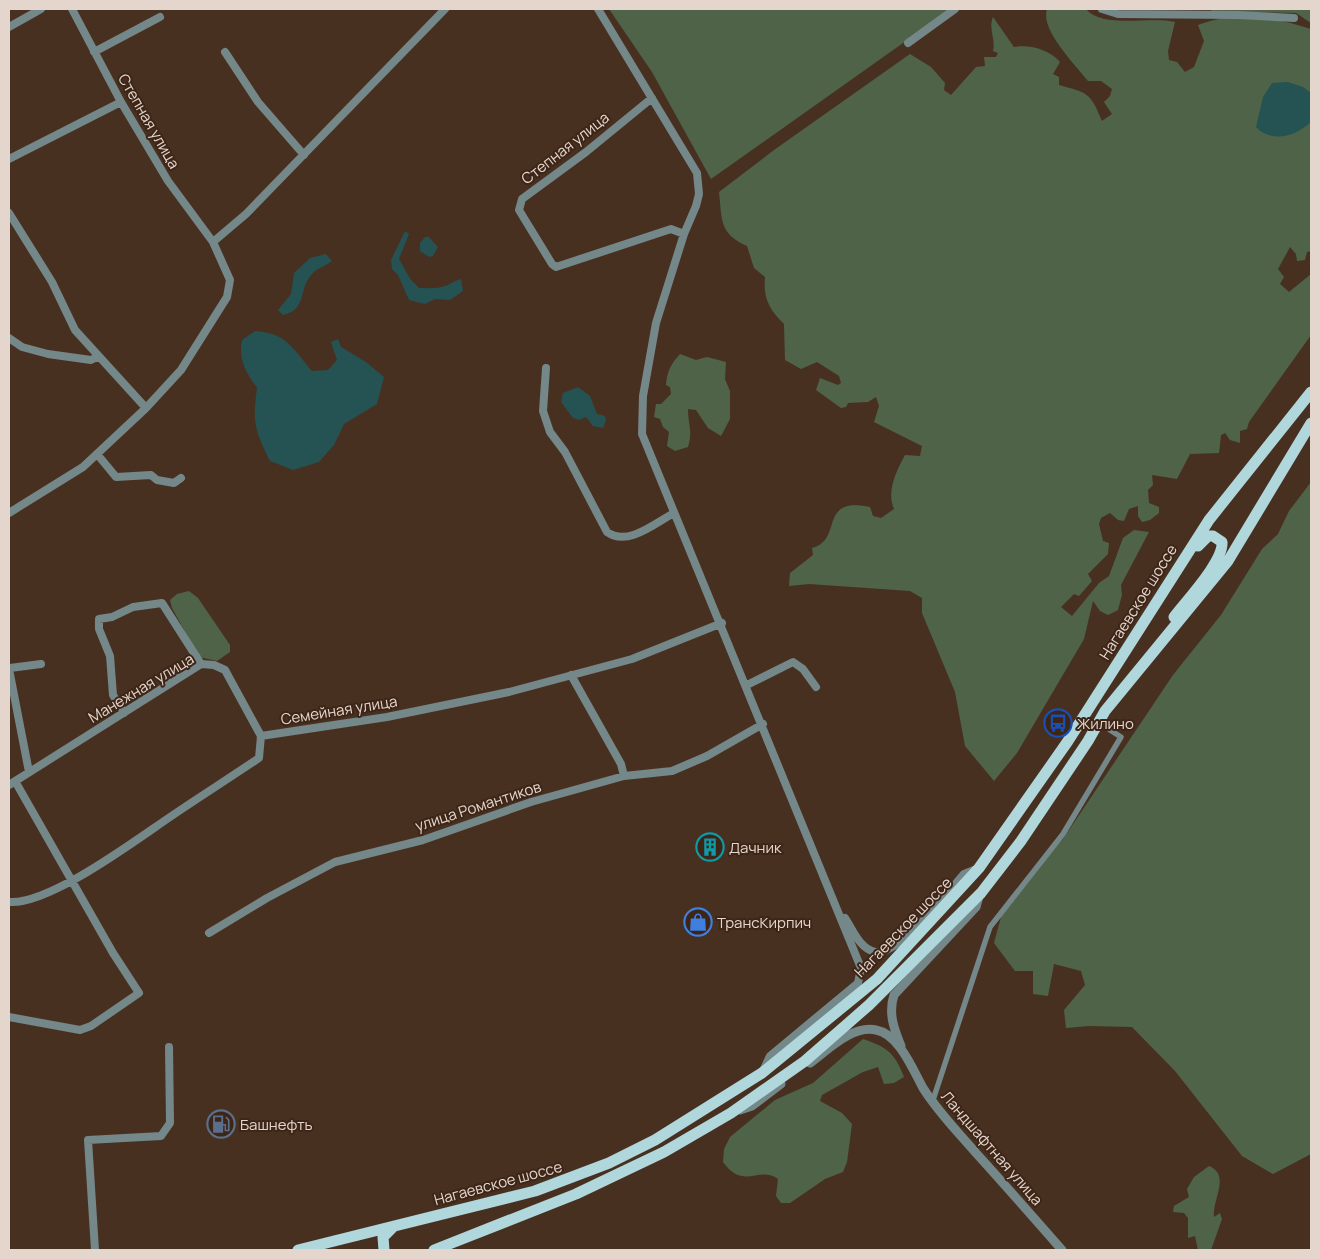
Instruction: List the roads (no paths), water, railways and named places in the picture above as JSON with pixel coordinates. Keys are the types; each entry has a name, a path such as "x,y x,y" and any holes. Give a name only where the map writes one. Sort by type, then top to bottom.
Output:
{"main road":[{"name":"Нагаевское шоссе","path":"298,1250 535,1191 608,1163 655,1140 762,1073 877,979 979,868 1030,799 1209,520 1311,392"},
{"name":"Нагаевское шоссе","path":"434,1250 576,1194 664,1152 731,1113 806,1061 875,998 981,893 1022,841 1088,741 1105,711 1228,561 1311,423"},
{"path":"1128,648 1142,634 1201,541 1208,536 1218,538 1223,549 1157,640 1148,657"},
{"path":"384,1250 382,1243 386,1232 403,1223"}],"street":[{"path":"9,27 41,9"},
{"name":"Степная улица","path":"9,514 83,467 146,408 181,370 227,297 230,280 213,242 168,181 121,102 72,9"},
{"path":"213,242 246,214 445,9"},
{"path":"598,9 697,172 699,194 696,206 684,234 656,323 643,406 642,434 722,623 859,959 861,968 858,983 770,1056 762,1073"},
{"path":"908,43 955,9"},
{"path":"1102,9 1118,14 1238,15 1294,18"},
{"path":"94,52 160,17"},
{"path":"225,52 258,102 304,154"},
{"name":"Степная улица","path":"652,98 586,152 522,199 519,210 552,264 556,267 671,229 684,234"},
{"path":"9,159 121,102"},
{"path":"9,213 52,282 75,330 146,408"},
{"path":"9,338 22,347 48,354 91,360 97,356"},
{"path":"546,368 543,412 550,432 565,452 607,532 614,537 633,536 674,513"},
{"path":"97,454 116,477 151,475 157,480 174,482 181,478"},
{"path":"124,713 113,695 110,656 99,629 99,619 112,617 134,607 162,603 201,664"},
{"name":"Семейная улица","path":"9,902 23,902 72,880 260,758 262,736 387,717 509,692 632,659 722,623"},
{"path":"747,685 793,662 803,669 816,687"},
{"path":"29,772 9,669 41,664"},
{"name":"Манежная улица","path":"12,783 201,664 214,665 225,670 262,736"},
{"path":"570,675 621,764 624,776"},
{"name":"улица Романтиков","path":"209,934 267,898 335,862 423,840 531,802 624,776 672,771 707,756 763,724"},
{"path":"932,1103 990,927 1063,834 1121,736 1110,730"},
{"path":"9,1017 80,1030 91,1026 139,993 12,783"},
{"path":"839,910 866,948 876,952 884,952 902,941 964,874 979,868"},
{"path":"907,1060 892,1018 891,1006 894,995 976,907 981,893"},
{"path":"731,1113 752,1106 842,1039 858,1031 876,1030 885,1033 896,1043 907,1060"},
{"path":"95,1250 88,1140 161,1136 170,1122 169,1047"},
{"name":"Ландшафтная улица","path":"907,1060 932,1103 1062,1250"}],"water":[{"path":"1288,82 1303,87 1311,93 1311,122 1298,131 1284,136 1276,137 1262,132 1256,127 1263,97 1272,83"},
{"path":"405,231 409,234 399,259 411,280 419,288 432,288 442,287 461,279 463,291 450,300 435,299 425,304 409,300 398,275 392,269 391,260"},
{"path":"425,237 429,237 438,247 433,256 429,257 420,251 420,243"},
{"path":"326,254 332,261 312,274 307,280 299,304 291,312 283,315 278,310 291,294 294,273 310,258"},
{"path":"255,331 266,332 282,339 294,349 312,371 328,370 337,360 331,342 338,339 341,347 366,362 384,377 377,404 344,424 334,445 319,462 293,470 270,461 256,426 257,388 246,371 241,354 242,340"},
{"path":"578,387 590,396 597,414 605,416 606,420 603,428 593,426 586,417 579,420 573,418 561,402 563,393"}],"place":[{"name":"Жилино","path":"1058,723"},
{"name":"Дачник","path":"710,847"},
{"name":"ТрансКирпич","path":"698,922"},
{"name":"Башнефть","path":"221,1124"}]}
